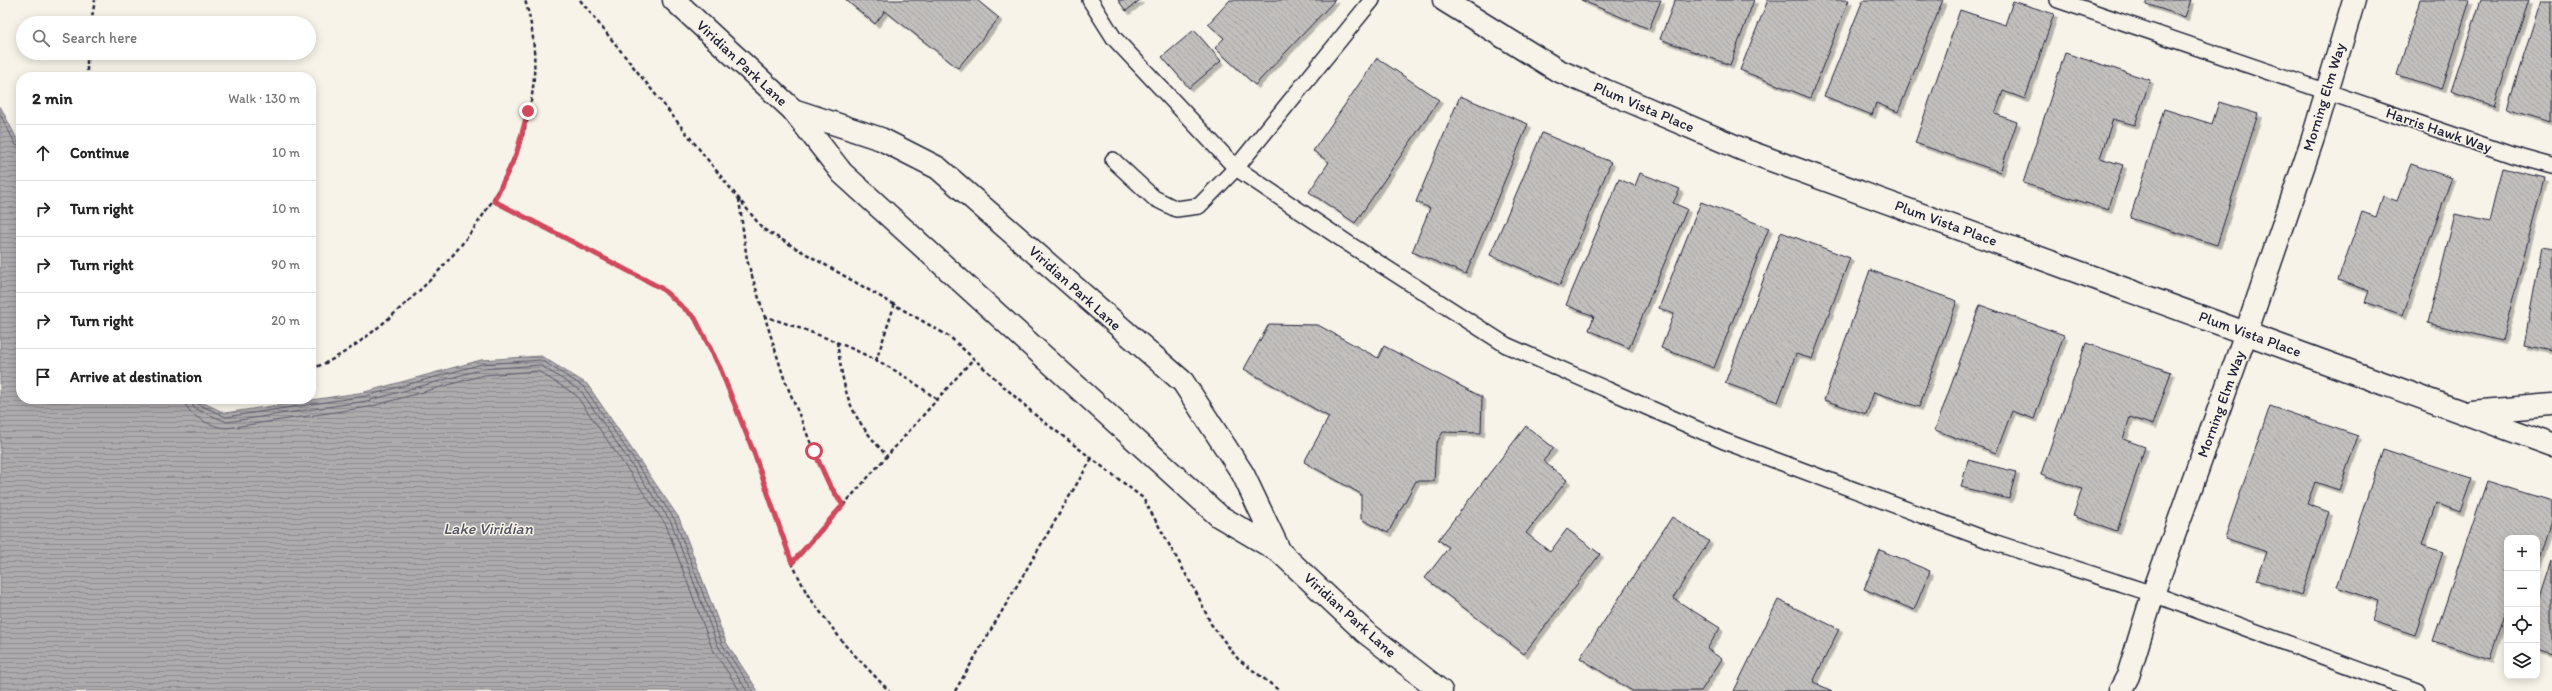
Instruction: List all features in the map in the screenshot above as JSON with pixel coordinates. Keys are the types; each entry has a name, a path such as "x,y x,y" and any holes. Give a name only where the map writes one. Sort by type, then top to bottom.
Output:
{"street":[{"name":"Viridian Park Lane","path":"674,0 793,110 842,173 1219,516 1280,552 1365,632 1441,691"},
{"name":"Plum Vista Place","path":"1444,0 1557,70 1744,150 2246,332 2552,445"},
{"name":"Morning Elm Way","path":"2120,691 2128,676 2153,594 2246,332 2326,91 2354,0"},
{"name":"Viridian Park Lane","path":"793,110 881,139 938,168 1183,382 1243,474 1280,552"},
{"name":"Plum Vista Place","path":"2464,412 2552,405"}],"lane":[{"path":"1090,0 1114,38 1236,168 1349,244 1506,345 1724,441 1993,542 2153,594 2417,691"},
{"path":"1114,160 1154,198 1176,209 1199,206 1236,168 1372,0"},
{"name":"Harris Hawk Way","path":"2058,0 2512,155 2552,166"}],"path":[{"path":"92,16 95,0"},
{"path":"316,366 367,337 403,306 458,250 494,201 516,155 524,131 531,96 533,49 531,27 525,0"},
{"path":"580,0 763,229 894,303 950,337 1034,414 1143,498 1198,596 1211,624 1238,659 1280,691"},
{"path":"87,60 87,72"},
{"path":"739,199 747,260 784,378 829,484 843,505"},
{"path":"494,201 661,288 695,318 720,368 754,453 792,563 807,594 825,620 889,691"},
{"path":"876,360 894,303"},
{"path":"764,316 837,342 876,360 936,400"},
{"path":"837,342 842,379 847,398 860,425 887,456"},
{"path":"792,563 974,358"},
{"path":"955,691 1092,458"}],"water":[{"name":"Lake Viridian","path":"0,106 16,137 16,404 206,404 225,413 285,404 316,404 316,399 365,392 481,360 541,356 587,384 679,518 726,642 758,691 0,691"}],"building":[{"path":"846,0 977,0 999,18 958,68 885,11 875,24"},
{"path":"1118,0 1140,0 1126,11"},
{"path":"1230,0 1335,0 1255,85 1215,48 1224,38 1208,24"},
{"path":"1581,0 1661,0 1649,29"},
{"path":"1675,0 1754,0 1730,65 1660,39"},
{"path":"1768,0 1849,0 1810,98 1740,70"},
{"path":"1863,0 1943,0 1898,112 1876,103 1872,115 1824,96"},
{"path":"2148,0 2191,0 2185,17 2146,4"},
{"path":"2420,0 2470,0 2442,89 2397,75"},
{"path":"2481,0 2529,0 2494,106 2451,91"},
{"path":"2541,0 2552,0 2551,121 2507,108"},
{"path":"2013,1 2054,14 2025,99 2003,91 1995,114 2017,122 2000,172 1915,143 1960,10 2005,25"},
{"path":"1194,30 1221,61 1189,88 1162,57"},
{"path":"2065,53 2150,80 2135,125 2113,119 2100,158 2123,165 2108,210 2023,183"},
{"path":"1377,58 1439,100 1355,223 1309,192 1329,162 1313,151"},
{"path":"1460,96 1528,124 1466,274 1412,252 1430,208 1416,202"},
{"path":"2219,102 2258,114 2217,245 2130,218 2164,109 2212,124"},
{"path":"1542,133 1611,162 1560,285 1490,255"},
{"path":"2411,164 2452,178 2403,315 2365,302 2369,291 2338,280 2362,212 2376,217 2383,196 2397,201"},
{"path":"2502,168 2544,178 2502,341 2428,323 2455,214 2489,222"},
{"path":"1640,173 1680,189 1673,203 1687,209 1629,348 1589,330 1594,316 1566,305 1619,179 1635,186"},
{"path":"1701,202 1769,228 1714,368 1661,348 1674,314 1659,308"},
{"path":"1781,232 1850,258 1812,359 1796,354 1778,402 1725,383"},
{"path":"2542,247 2552,249 2552,351 2524,345"},
{"path":"1870,270 1957,301 1919,407 1874,392 1866,414 1824,400"},
{"path":"1980,305 2064,335 2034,419 2012,411 1996,453 1935,430"},
{"path":"1269,324 1318,325 1378,358 1384,346 1482,397 1481,433 1443,432 1436,444 1434,481 1416,481 1388,533 1361,519 1361,494 1304,462 1329,417 1244,369"},
{"path":"2086,343 2171,372 2153,425 2130,417 2123,439 2145,447 2117,531 2073,516 2082,489 2041,474"},
{"path":"2270,406 2358,436 2339,490 2315,482 2307,504 2329,512 2301,595 2257,580 2267,552 2225,538"},
{"path":"1526,426 1554,448 1543,461 1567,480 1526,533 1550,552 1567,529 1600,554 1524,654 1425,578 1449,547 1438,540"},
{"path":"2383,449 2472,478 2460,512 2436,503 2422,545 2443,552 2415,635 2373,621 2379,601 2337,587"},
{"path":"1968,460 2016,472 2009,499 1961,487"},
{"path":"2487,481 2552,501 2552,521 2540,559 2540,535 2504,535 2504,614 2490,659 2433,641"},
{"path":"1672,517 1709,541 1673,598 1720,628 1707,649 1722,659 1701,691 1632,691 1580,658"},
{"path":"1880,550 1930,571 1914,610 1864,589"},
{"path":"2552,561 2552,654 2540,650 2540,598"},
{"path":"1778,600 1839,629 1813,682 1832,691 1734,691"}],"route":[{"path":"528,111 524,131 516,155 494,201 661,288 695,318 707,338 754,453 792,563 843,505 829,484 814,451"}]}
